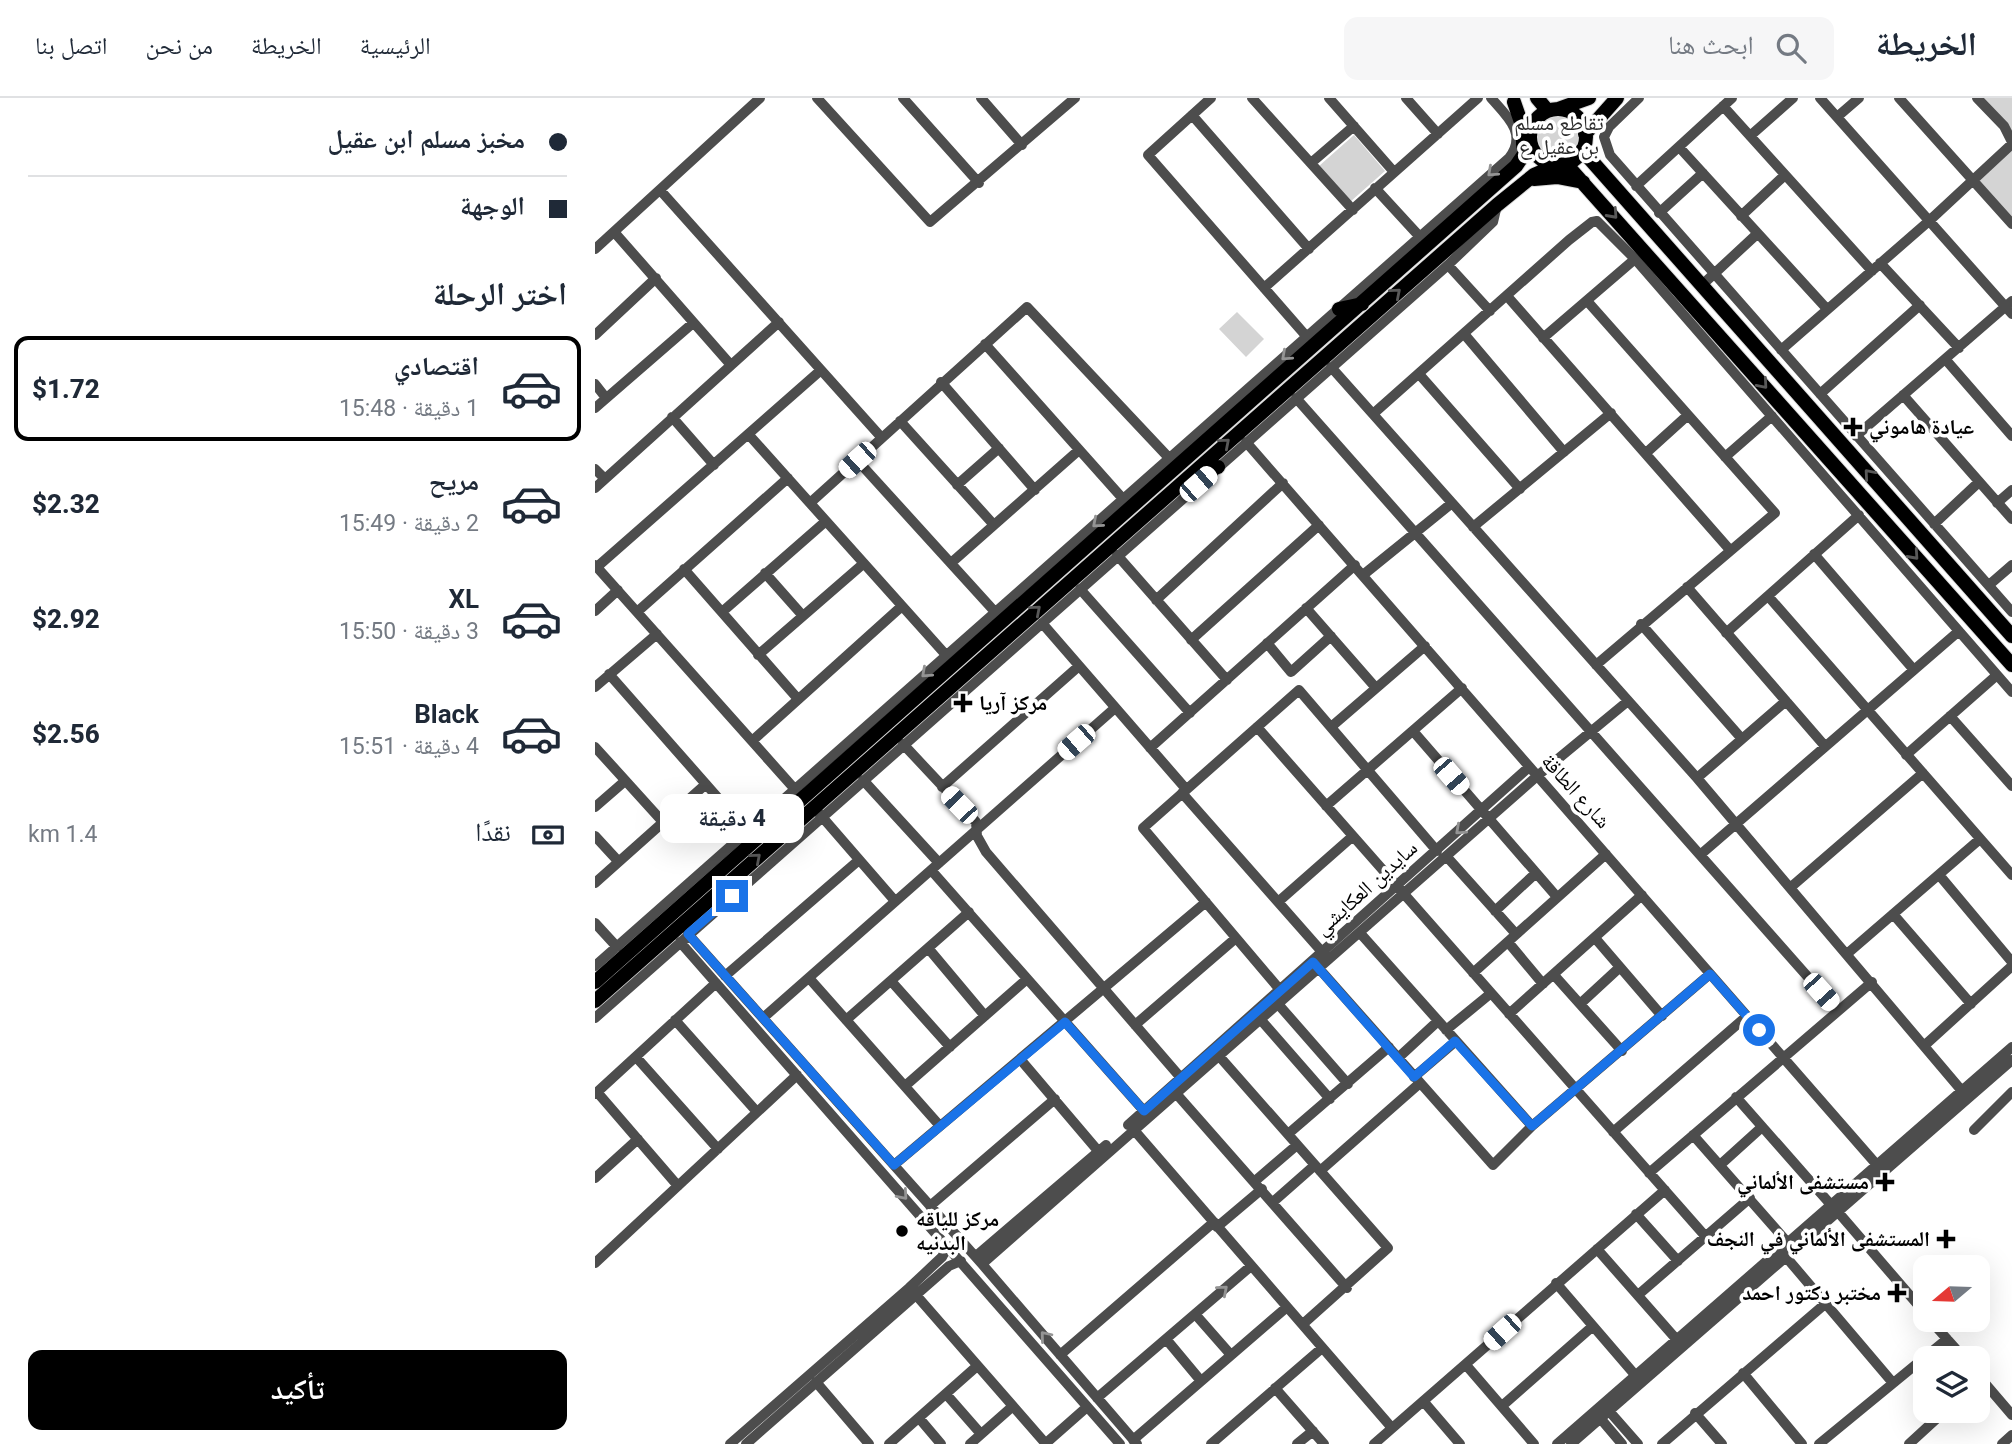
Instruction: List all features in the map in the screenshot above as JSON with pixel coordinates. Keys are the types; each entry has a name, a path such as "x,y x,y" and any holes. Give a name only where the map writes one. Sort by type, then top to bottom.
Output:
{"main road":[{"path":"1537,98 1552,110 1572,114 1585,134"},
{"path":"1533,125 1552,110 1589,98"},
{"path":"595,982 765,832 809,803 874,753 995,638 1006,619 1147,493 1520,185 1534,175 1561,165 1582,150 1585,134 1617,98"},
{"path":"1006,619 1190,475 1511,171 1531,144 1533,125 1513,100"},
{"path":"1511,171 1524,137 1513,100"},
{"path":"1531,144 1540,159 1561,165 1584,182 1640,254 1673,282 1807,446 2012,665"},
{"path":"1582,150 2012,635"},
{"path":"1520,185 1545,177 1584,182"},
{"path":"1673,282 1673,270 1683,269 1713,297"},
{"path":"1339,309 1366,310"},
{"path":"1362,340 1366,310"},
{"path":"1190,475 1218,467"},
{"path":"1147,493 1151,475"},
{"path":"841,750 874,753"},
{"path":"595,1001 715,894 791,835 809,803"},
{"path":"765,832 771,812"},
{"path":"711,915 715,894"},
{"path":"647,921 669,918"},
{"path":"636,965 661,958"}],"street":[{"path":"595,249 761,98"},
{"path":"817,98 930,222 1022,145 1061,102 1075,98"},
{"path":"903,98 979,183"},
{"path":"981,98 1022,145"},
{"path":"1211,98 1147,155 1307,337"},
{"path":"1252,98 1353,210"},
{"path":"1329,98 1394,172"},
{"path":"1406,98 1437,134"},
{"path":"1264,288 1478,98"},
{"path":"809,803 841,750 946,655 1006,619 1123,500 1513,153 1517,141 1516,129 1491,98"},
{"path":"1639,98 1609,127 1604,137 1610,155 2012,612"},
{"path":"1636,186 1732,98"},
{"path":"1750,136 1793,98"},
{"path":"1820,98 1929,222 2010,307 1857,436"},
{"path":"1837,117 1859,98"},
{"path":"1781,350 1929,222 2012,143 2004,127 1977,98"},
{"path":"1902,99 2012,224"},
{"path":"1723,106 1785,175 1876,267 1920,305 1959,348"},
{"path":"1192,115 1309,248"},
{"path":"1311,163 1354,126"},
{"path":"1679,146 1827,309"},
{"path":"1659,213 1703,173"},
{"path":"1741,216 1785,175"},
{"path":"1375,188 1420,237"},
{"path":"660,190 881,437"},
{"path":"595,966 771,812 809,803 863,780 874,753 903,744 1042,623 1448,265 1493,222 1497,205"},
{"path":"1373,414 1591,222 1606,226 1640,254 1772,416 1807,446 1859,515 2012,692"},
{"path":"615,233 730,364"},
{"path":"1702,285 1757,234"},
{"path":"1543,338 1588,302 1640,254"},
{"path":"1448,265 1490,311"},
{"path":"595,335 656,278"},
{"path":"1507,296 1730,550"},
{"path":"1588,302 1775,513 1595,664"},
{"path":"1820,394 1920,305"},
{"path":"810,503 1027,307 1170,460"},
{"path":"595,488 779,322"},
{"path":"595,408 693,323"},
{"path":"1465,335 1565,452"},
{"path":"985,344 1123,500"},
{"path":"1946,360 2012,436"},
{"path":"1331,367 1697,778 1848,953 1962,1091"},
{"path":"821,370 596,566 895,901"},
{"path":"1419,373 1520,489"},
{"path":"941,382 1035,490"},
{"path":"595,384 606,398"},
{"path":"1903,395 2012,519"},
{"path":"1296,398 1838,1011"},
{"path":"1473,527 1611,413"},
{"path":"1646,453 1688,415"},
{"path":"1725,457 1772,416"},
{"path":"672,417 714,465"},
{"path":"900,421 994,525"},
{"path":"749,435 946,655"},
{"name":"شارع الطاقة","path":"1246,442 1877,1165"},
{"path":"957,485 999,448"},
{"path":"951,563 1079,450"},
{"path":"857,460 1006,619"},
{"path":"595,469 605,480"},
{"path":"637,612 788,478"},
{"path":"1934,524 1979,482"},
{"path":"1156,600 1283,483"},
{"path":"1997,503 2012,490"},
{"path":"1363,575 1452,503"},
{"path":"1727,633 1859,515"},
{"path":"722,611 826,521"},
{"path":"1191,640 1319,525"},
{"path":"1814,554 1914,670"},
{"path":"1117,555 1227,680"},
{"path":"758,655 863,564"},
{"path":"1150,748 1355,565"},
{"path":"1989,585 2012,565"},
{"path":"684,569 798,699"},
{"path":"765,573 803,616"},
{"path":"1687,587 1824,745"},
{"path":"1080,589 1190,713"},
{"path":"595,611 618,590"},
{"path":"1768,596 2012,875"},
{"path":"752,741 902,606"},
{"path":"1306,608 1376,688"},
{"path":"1042,623 1323,953"},
{"path":"1641,624 1742,739"},
{"path":"1700,855 1959,631"},
{"path":"595,687 657,634"},
{"path":"1267,643 1291,672 1331,636"},
{"path":"1331,727 1425,646"},
{"path":"942,787 1079,666"},
{"path":"609,674 748,832"},
{"path":"1906,755 1997,675"},
{"path":"1326,806 1462,688"},
{"path":"1281,991 1143,828 1184,791 1299,690 1437,851"},
{"name":"سايدين العكايشي","path":"979,1260 1133,1130 1174,1090 1181,1078 1278,1004 1316,965 1323,953 1447,857 1485,815 1532,772 1591,732 1628,701"},
{"path":"1697,778 1786,701"},
{"path":"763,1018 1115,708"},
{"path":"1950,716 2012,786"},
{"path":"1257,726 1706,1237"},
{"path":"1413,731 1557,897"},
{"path":"903,744 976,822 977,836 986,852 1181,1078"},
{"path":"595,747 662,821"},
{"path":"1791,887 1923,774"},
{"path":"863,780 935,866 969,912 1144,1111"},
{"path":"595,807 625,781"},
{"path":"595,883 706,784"},
{"name":"سايدين العكايشي","path":"979,1260 1144,1111 1219,1056 1228,1042 1281,991 1360,933 1437,851 1485,815"},
{"path":"595,1018 711,915 791,835"},
{"path":"595,836 618,861"},
{"path":"1278,902 1353,836"},
{"path":"1848,953 1980,839"},
{"path":"1473,973 1606,854"},
{"path":"1447,857 1495,911 1543,984"},
{"path":"678,1186 596,1093 720,979 859,860"},
{"path":"1495,911 1536,873"},
{"path":"1925,1045 2012,964 1940,876"},
{"path":"1509,1014 1642,895"},
{"path":"878,1167 880,1159 890,1161 940,1126 1206,902"},
{"path":"846,1020 969,912"},
{"path":"1893,915 1971,1004"},
{"path":"595,923 617,947"},
{"path":"1360,933 1532,1126"},
{"path":"684,938 797,1075 1120,1444"},
{"path":"1135,1025 1236,938"},
{"path":"1595,938 1662,1016"},
{"path":"928,948 985,1016"},
{"path":"1316,965 1493,1165 1532,1126 1710,974"},
{"path":"1580,1004 1619,968"},
{"path":"1554,975 1622,1051"},
{"path":"809,978 940,1126"},
{"path":"720,979 763,1018 979,1260 1135,1442 1287,1307"},
{"path":"905,1086 1027,979"},
{"path":"891,981 950,1047"},
{"path":"1649,1173 1872,982"},
{"path":"1398,1058 1490,994"},
{"path":"1278,1004 1348,1084"},
{"path":"1613,1132 1747,1016"},
{"path":"1260,1019 1330,1099"},
{"path":"675,1020 757,1112"},
{"path":"1273,1202 1317,1168 1417,1080 1455,1041"},
{"path":"1288,1134 1389,1047"},
{"path":"1571,1444 1698,1327 1786,1257 1877,1165 2012,1047"},
{"path":"1219,1056 1388,1248 1347,1288 1303,1324"},
{"path":"636,1057 718,1149"},
{"path":"1020,1059 1100,1152"},
{"path":"1708,1319 1788,1243 1835,1209 2012,1060"},
{"path":"595,1263 797,1075"},
{"path":"1174,1090 1347,1288"},
{"path":"1974,1130 2012,1092"},
{"path":"1736,1097 1913,1299"},
{"path":"930,1206 1055,1099"},
{"path":"1720,1165 1762,1127"},
{"path":"1133,1130 1392,1428"},
{"path":"1693,1135 1788,1243"},
{"path":"860,1147 867,1143 869,1137"},
{"path":"595,1178 638,1139"},
{"path":"1060,1354 1215,1224 1297,1145"},
{"path":"1374,1444 1665,1190"},
{"path":"1638,1295 1750,1198"},
{"path":"1636,1214 1678,1261"},
{"path":"746,1444 916,1295 946,1261 948,1245"},
{"path":"1597,1249 1677,1340"},
{"path":"1786,1257 1893,1383"},
{"path":"730,1444 946,1261 961,1261"},
{"path":"1097,1398 1251,1266"},
{"path":"1556,1283 1636,1376"},
{"path":"916,1295 976,1367 1046,1444 1087,1406"},
{"path":"1662,1444 1825,1304"},
{"path":"1195,1314 1231,1355"},
{"path":"1501,1406 1593,1326"},
{"path":"1557,1444 1677,1340 1698,1327"},
{"path":"1941,1332 1953,1346"},
{"path":"1166,1339 1201,1381"},
{"path":"1819,1444 1947,1339"},
{"path":"1213,1444 1322,1348"},
{"path":"1466,1365 1534,1444"},
{"path":"889,1444 976,1367"},
{"path":"1068,1384 1074,1381 1076,1373"},
{"path":"1742,1373 1802,1444"},
{"path":"815,1382 869,1444"},
{"path":"1079,1396 1081,1391 1089,1388"},
{"path":"1276,1388 1324,1444"},
{"path":"1990,1391 2012,1415"},
{"path":"946,1394 981,1434"},
{"path":"1424,1402 1461,1444"},
{"path":"969,1444 1013,1406"},
{"path":"1695,1413 1722,1444"},
{"path":"1605,1415 1622,1444"},
{"path":"1605,1415 1638,1444"},
{"path":"919,1418 941,1444"},
{"path":"1909,1444 1932,1423"},
{"path":"1297,1444 1313,1431"},
{"path":"2002,1444 2012,1435"}],"green space":[{"path":"1977,98 2012,98 2012,142"},
{"name":"تقاطع مسلم بن عقيل ع","path":"1559,113 1575,119 1581,135 1575,151 1559,157 1543,151 1537,135 1543,119"},
{"path":"1354,135 1385,171 1350,202 1319,166"},
{"path":"2012,144 2012,224 1974,181"},
{"path":"1237,312 1264,339 1246,357 1219,329"}],"place":[{"name":"عيادة هاموني","path":"1853,427"},
{"name":"مركز آريا","path":"963,703"},
{"name":"مستشفى الألماني","path":"1885,1182"},
{"name":"مركز للياقه البدنيه","path":"902,1231"},
{"name":"المستشفى الألماني في النجف","path":"1946,1239"},
{"name":"مختبر دكتور احمد","path":"1897,1293"}],"route":[{"path":"732,896 688,934 894,1165 1065,1022 1144,1111 1313,962 1414,1077 1455,1041 1532,1126 1710,974 1759,1030"}]}
